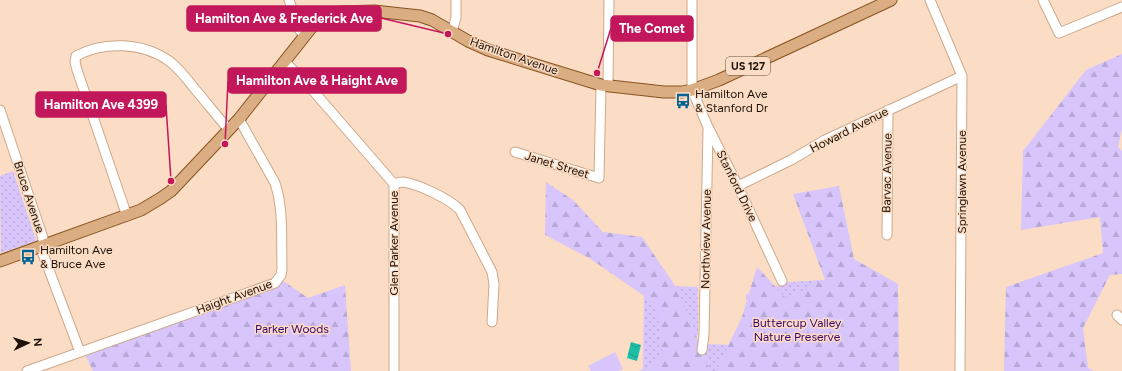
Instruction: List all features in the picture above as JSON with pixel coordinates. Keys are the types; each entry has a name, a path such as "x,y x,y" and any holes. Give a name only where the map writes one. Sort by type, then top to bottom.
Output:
{"main road":[{"name":"Hamilton Avenue","path":"0,261 127,216 151,205 171,191 239,119 310,28 324,16 332,13 353,11 420,16 432,20 468,41 488,50 604,85 682,92 720,80 891,0"}],"street":[{"path":"289,0 299,28 304,36"},
{"path":"452,32 456,18 456,0"},
{"path":"604,85 609,0"},
{"path":"692,0 692,90"},
{"name":"Springlawn Avenue","path":"930,0 962,76 960,371"},
{"path":"1043,0 1059,33 1122,7"},
{"path":"127,216 77,70 75,62 76,56 86,51 112,46 136,47 159,55 177,68 229,130"},
{"name":"Glen Parker Avenue","path":"284,61 309,86 394,184 394,371"},
{"name":"Howard Avenue","path":"738,186 791,160 825,140 962,76"},
{"name":"Janet Street","path":"515,152 599,178 604,85"},
{"name":"Stanford Drive","path":"692,90 708,127 738,186 782,281"},
{"name":"Bruce Avenue","path":"0,110 43,238 43,254 80,352"},
{"name":"Barvac Avenue","path":"887,235 888,110"},
{"name":"Haight Avenue","path":"27,371 275,283 279,278 282,269 280,204 278,192 275,183 239,119"},
{"name":"Northview Avenue","path":"702,350 704,334 708,127"},
{"path":"394,184 402,182 410,184 443,197 460,210 492,272 494,284 492,322"}],"green space":[{"path":"1122,54 1122,129 1118,147 1122,151 1122,274 1110,275 1083,328 1088,368 1094,371 1004,371 1006,287 1103,253 1100,217 1021,230 1023,151 1086,70"},
{"path":"13,171 36,240 1,253 0,176"},
{"path":"546,182 573,200 603,232 642,237 678,290 710,371 639,371 663,357 656,304 589,258 545,235"},
{"path":"839,186 854,259 898,284 899,371 716,371 742,317 757,267 786,298 825,280 793,194"},
{"name":"Parker Woods","path":"279,278 308,298 345,285 351,371 93,371 85,355"},
{"name":"Buttercup Valley Nature Preserve","path":"838,279 838,371 643,371 644,285 698,287 698,333 695,344 745,345 748,316 746,294 778,294 776,286 790,282"},
{"path":"615,352 623,369 618,371 591,371 588,366"}],"water":[{"path":"631,342 641,345 637,361 627,358"}],"place":[{"name":"Hamilton Ave & Frederick Ave","path":"448,34"},
{"name":"The Comet","path":"597,73"},
{"name":"Hamilton Ave & Stanford Dr","path":"683,101"},
{"name":"Hamilton Ave & Haight Ave","path":"225,144"},
{"name":"Hamilton Ave 4399","path":"171,181"},
{"name":"Hamilton Ave & Bruce Ave","path":"28,257"}]}
